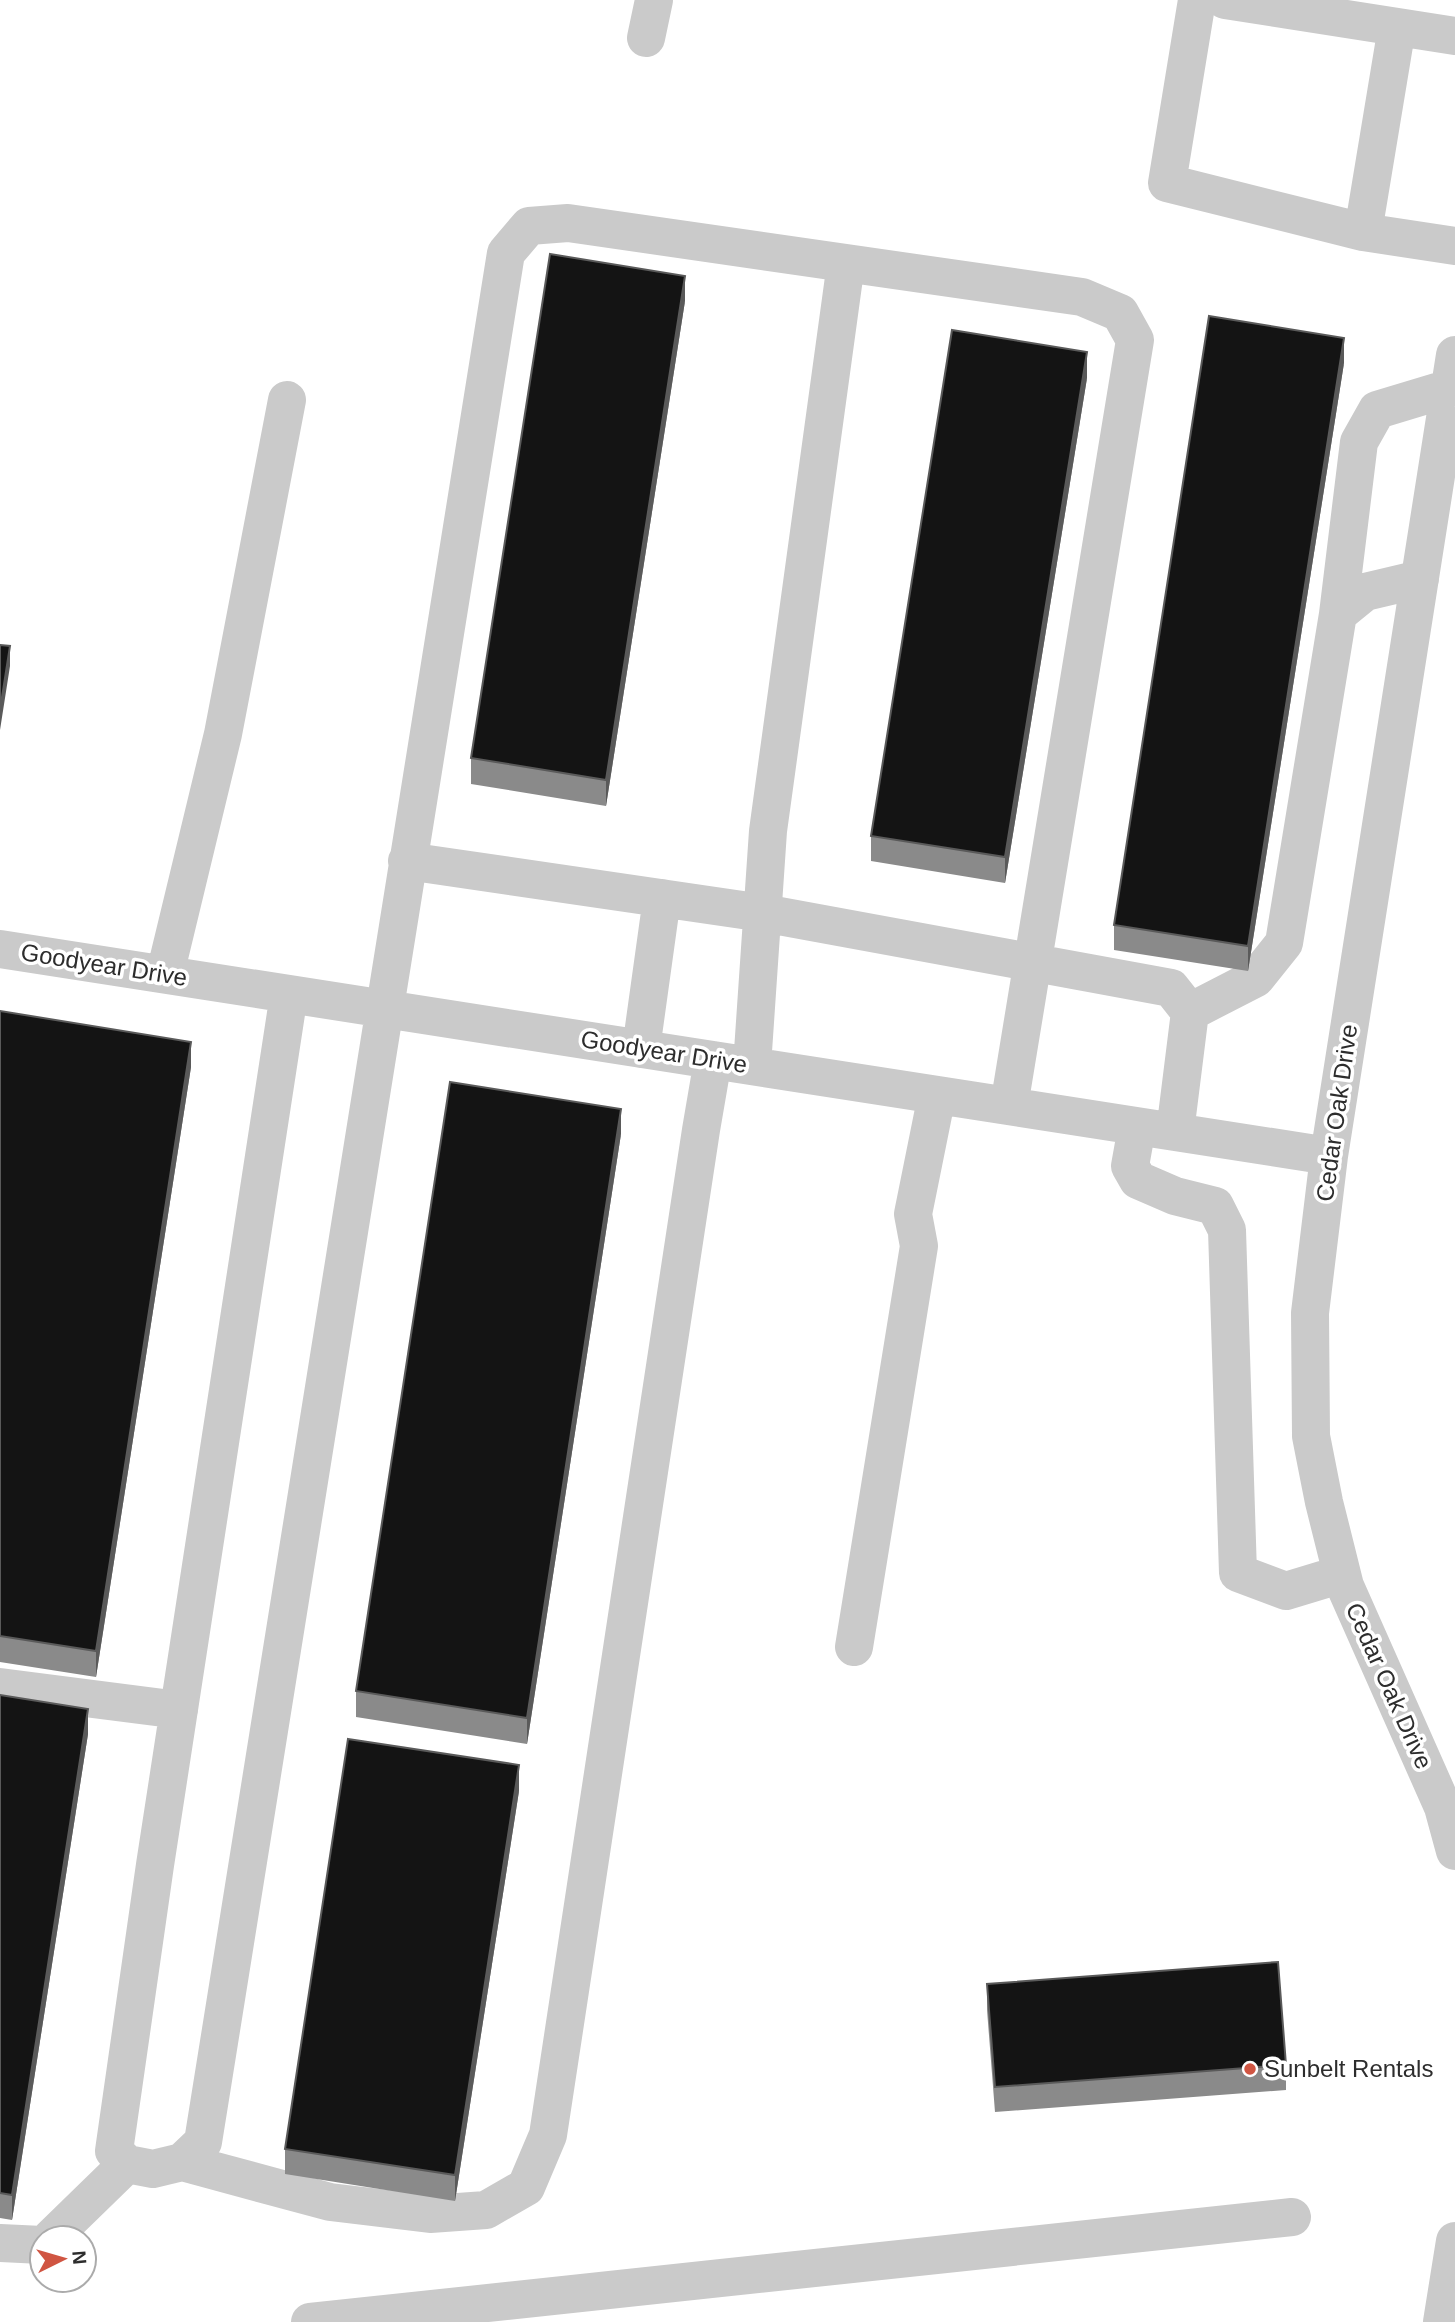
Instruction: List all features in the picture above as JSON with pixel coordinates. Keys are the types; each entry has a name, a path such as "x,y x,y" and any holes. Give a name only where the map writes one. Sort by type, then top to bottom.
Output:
{"street":[{"path":"646,38 654,0"},
{"path":"1197,0 1167,183 1363,232 1455,246"},
{"path":"1224,0 1455,36"},
{"path":"1363,232 1396,27"},
{"path":"182,2162 203,2142 506,253 530,226 568,223 1082,297 1120,313 1135,340 1009,1107"},
{"path":"752,1066 768,831 846,263"},
{"path":"1190,1012 1256,978 1284,943 1338,614 1359,442 1377,410 1452,372"},
{"name":"Cedar Oak Drive","path":"1452,372 1329,1156 1310,1312 1311,1436 1345,1586 1443,1807 1455,1851"},
{"path":"166,974 223,734 287,400"},
{"path":"1338,614 1365,592 1420,579"},
{"path":"407,861 763,913 1171,988 1190,1012 1175,1132"},
{"path":"641,1049 662,898"},
{"name":"Goodyear Drive","path":"0,949 1329,1156"},
{"path":"289,994 114,2151 127,2164 153,2169 182,2162 330,2203 429,2214 486,2210 526,2188 548,2135 713,1060"},
{"path":"854,1647 919,1246 914,1214 937,1095"},
{"path":"1137,1127 1130,1166 1138,1180 1175,1196 1215,1206 1227,1230 1238,1573 1286,1591 1342,1574"},
{"path":"0,1687 179,1710"},
{"path":"65,2224 127,2164"},
{"path":"310,2322 1292,2217"},
{"path":"1442,2322 1455,2241"},
{"path":"0,2243 28,2244"}],"building":[{"path":"550,254 685,276 606,780 471,758"},
{"path":"1209,316 1344,338 1248,946 1114,925"},
{"path":"952,330 1087,352 1005,857 871,836"},
{"path":"0,645 10,646 0,710"},
{"path":"0,1011 191,1042 96,1651 0,1636"},
{"path":"450,1082 621,1109 527,1718 356,1691"},
{"path":"0,1695 88,1709 12,2195 0,2193"},
{"path":"348,1739 519,1765 455,2175 285,2149"},
{"path":"1278,1962 1286,2065 995,2087 987,1984"}],"place":[{"name":"Sunbelt Rentals","path":"1250,2069"}]}
